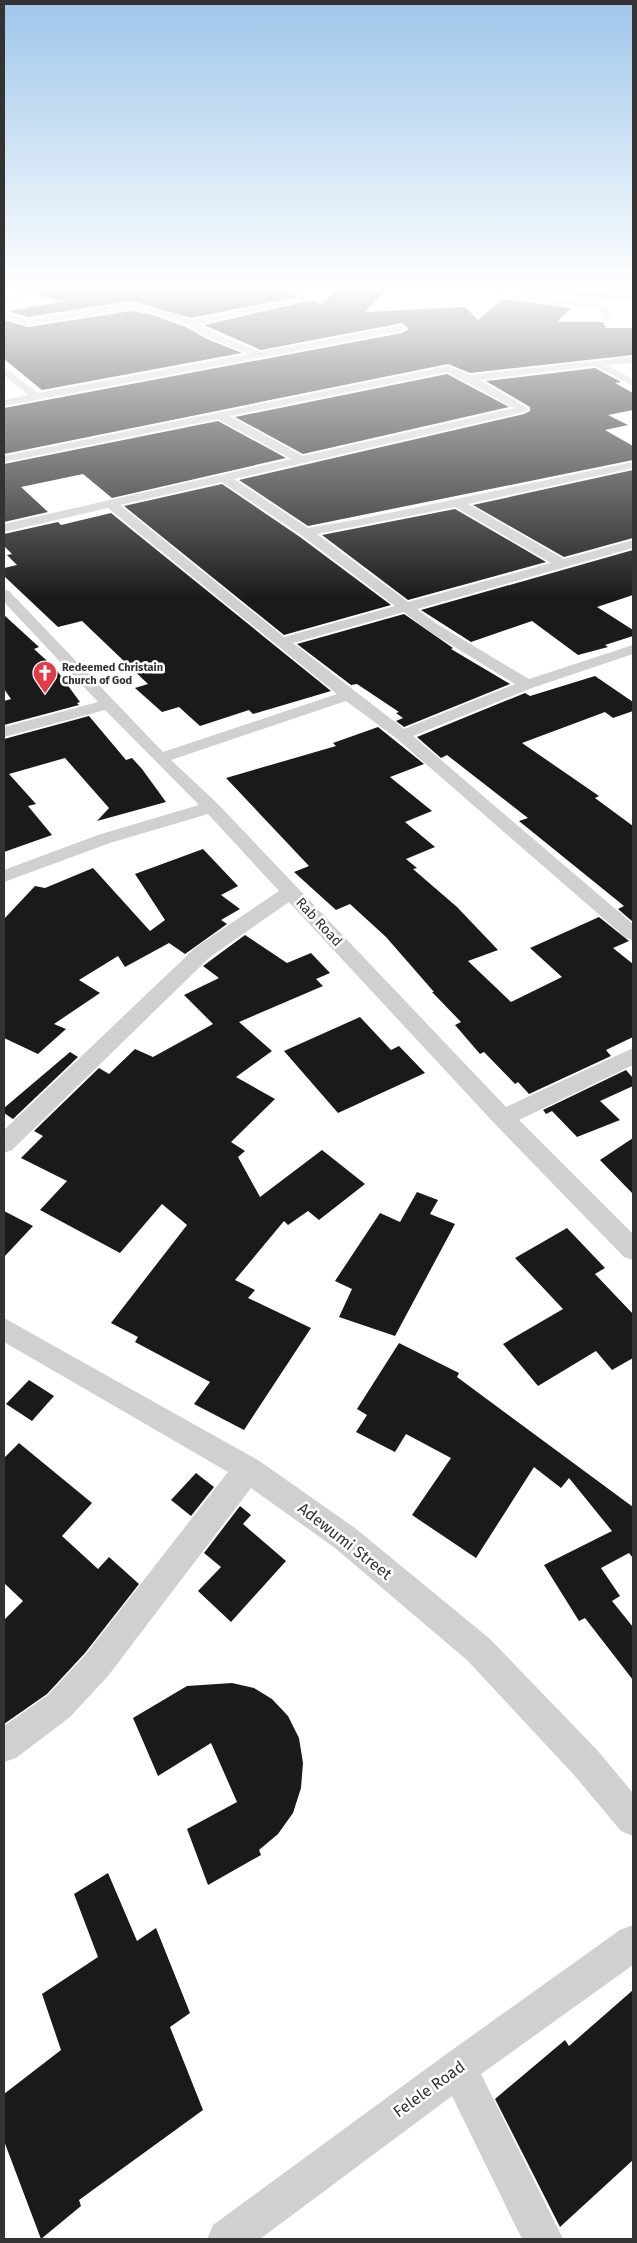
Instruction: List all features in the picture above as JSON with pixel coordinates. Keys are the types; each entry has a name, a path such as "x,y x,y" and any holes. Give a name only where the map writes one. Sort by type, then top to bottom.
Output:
{"street":[{"path":"27,390 36,397"},
{"path":"4,403 74,390"},
{"path":"4,459 347,390"},
{"path":"4,528 524,409 490,390"},
{"path":"221,416 300,460"},
{"path":"306,532 360,524 633,465"},
{"path":"223,477 306,532 432,627 527,685"},
{"path":"456,502 561,563"},
{"path":"110,503 281,642 402,735 633,934"},
{"path":"281,642 633,544"},
{"name":"Rab Road","path":"4,594 160,758 212,807 503,1118 633,1250"},
{"path":"402,735 527,685 633,649"},
{"path":"160,758 348,695"},
{"path":"4,732 108,704"},
{"path":"4,876 104,838 212,807"},
{"path":"4,1144 202,952 291,892"},
{"path":"503,1118 633,1056"},
{"name":"Adewumi Street","path":"4,1329 248,1469 345,1538 479,1650 586,1763 633,1819"},
{"path":"4,1746 59,1706 98,1665 248,1469"},
{"name":"Felele Road","path":"227,2239 458,2068 633,1943"},
{"path":"458,2068 543,2239"}],"building":[{"path":"101,390 321,390 4,454 4,408"},
{"path":"370,390 476,390 509,407 303,454 235,417"},
{"path":"501,390 627,390 633,393 633,410 608,415 628,425 605,430 633,446 633,460 308,526 239,480 524,414 530,411 530,407"},
{"path":"218,421 286,458 112,498 83,474 21,487 48,512 4,522 4,464"},
{"path":"633,470 633,538 564,557 473,505"},
{"path":"222,484 300,537 391,605 284,635 124,506"},
{"path":"455,509 546,562 408,600 322,535"},
{"path":"111,513 331,691 253,714 249,710 200,726 179,707 162,712 135,688 148,684 82,621 58,627 4,576 4,568 17,565 7,555 12,554 4,546 4,534 58,522 61,525"},
{"path":"633,550 633,595 597,607 633,630 633,636 605,645 608,647 578,655 532,621 471,642 421,610"},
{"path":"404,614 453,648 451,649 510,684 404,727 396,721 403,718 396,713 399,712 357,684 351,685 297,644"},
{"path":"4,615 39,647 34,649 55,668 80,702 77,703 79,705 4,725 4,701 11,699 4,689"},
{"path":"595,676 633,702 633,711 613,718 605,712 522,743 599,796 595,798 633,826 633,922 618,909 624,906 519,821 528,818 447,755 441,758 417,737 525,693 530,696"},
{"path":"89,716 126,760 132,758 142,769 166,802 97,821 109,808 65,758 9,774 36,804 28,806 52,835 4,852 4,739"},
{"path":"378,727 424,764 390,777 432,811 405,822 435,847 406,859 417,868 413,869 457,907 498,950 468,961 511,1002 562,977 530,948 599,917 629,941 613,948 633,964 633,1037 606,1050 611,1056 529,1094 518,1082 515,1084 484,1052 480,1054 455,1025 461,1022 432,992 434,992 386,937 350,904 336,910 294,872 309,866 226,778 336,746 333,743"},
{"path":"203,849 238,886 221,895 240,909 221,920 227,924 185,954 169,943 125,967 118,956 79,980 100,993 54,1024 66,1029 38,1054 4,1038 4,919 35,886 45,888 93,868 150,931 165,920 135,874"},
{"path":"245,935 287,963 311,953 330,973 316,979 323,986 239,1022 272,1051 236,1077 275,1099 231,1142 245,1151 238,1157 260,1197 322,1150 365,1184 319,1220 308,1211 288,1225 284,1221 235,1280 255,1290 248,1298 311,1328 244,1430 194,1404 210,1382 135,1342 138,1337 111,1323 187,1225 162,1204 120,1253 40,1210 67,1181 21,1158 43,1136 34,1131 99,1068 109,1074 135,1049 153,1057 213,1024 184,995 219,978 203,966"},
{"path":"360,1017 391,1050 399,1046 425,1073 338,1113 284,1051"},
{"path":"70,1052 78,1057 13,1119 4,1113 4,1108"},
{"path":"626,1070 633,1078 633,1086 600,1101 620,1120 577,1137 552,1111 546,1114 543,1110"},
{"path":"633,1138 633,1194 600,1160"},
{"path":"417,1192 438,1200 430,1214 455,1224 395,1336 339,1317 352,1289 335,1281 380,1213 400,1222"},
{"path":"4,1211 33,1226 4,1257"},
{"path":"567,1228 605,1268 595,1274 633,1314 633,1358 612,1370 596,1351 538,1386 503,1344 563,1309 515,1258"},
{"path":"399,1343 459,1373 457,1377 633,1507 633,1558 629,1553 601,1568 620,1596 612,1601 633,1627 633,1680 585,1618 579,1621 544,1565 612,1531 569,1478 561,1488 534,1467 476,1558 412,1515 451,1458 406,1434 395,1452 356,1432 367,1415 357,1409"},
{"path":"29,1380 54,1396 32,1421 6,1404"},
{"path":"19,1443 92,1503 62,1536 98,1569 109,1557 139,1584 85,1653 47,1694 4,1724 4,1620 23,1601 4,1583 4,1458"},
{"path":"196,1473 214,1487 191,1516 171,1500"},
{"path":"240,1506 251,1515 243,1524 286,1561 231,1622 198,1591 221,1567 204,1553"},
{"path":"232,1683 254,1688 272,1699 288,1716 299,1738 303,1763 301,1788 293,1813 278,1834 259,1850 261,1855 208,1885 187,1829 237,1802 211,1743 158,1776 133,1718 187,1686"},
{"path":"108,1873 137,1941 156,1928 190,2013 170,2027 203,2110 79,2200 81,2206 41,2239 4,2141 4,2094 61,2050 42,1994 98,1957 74,1894"},
{"path":"633,1990 633,2160 560,2227 495,2099 565,2040 569,2046"}],"place":[{"name":"Redeemed Christain Church of God","path":"45,694"}]}
